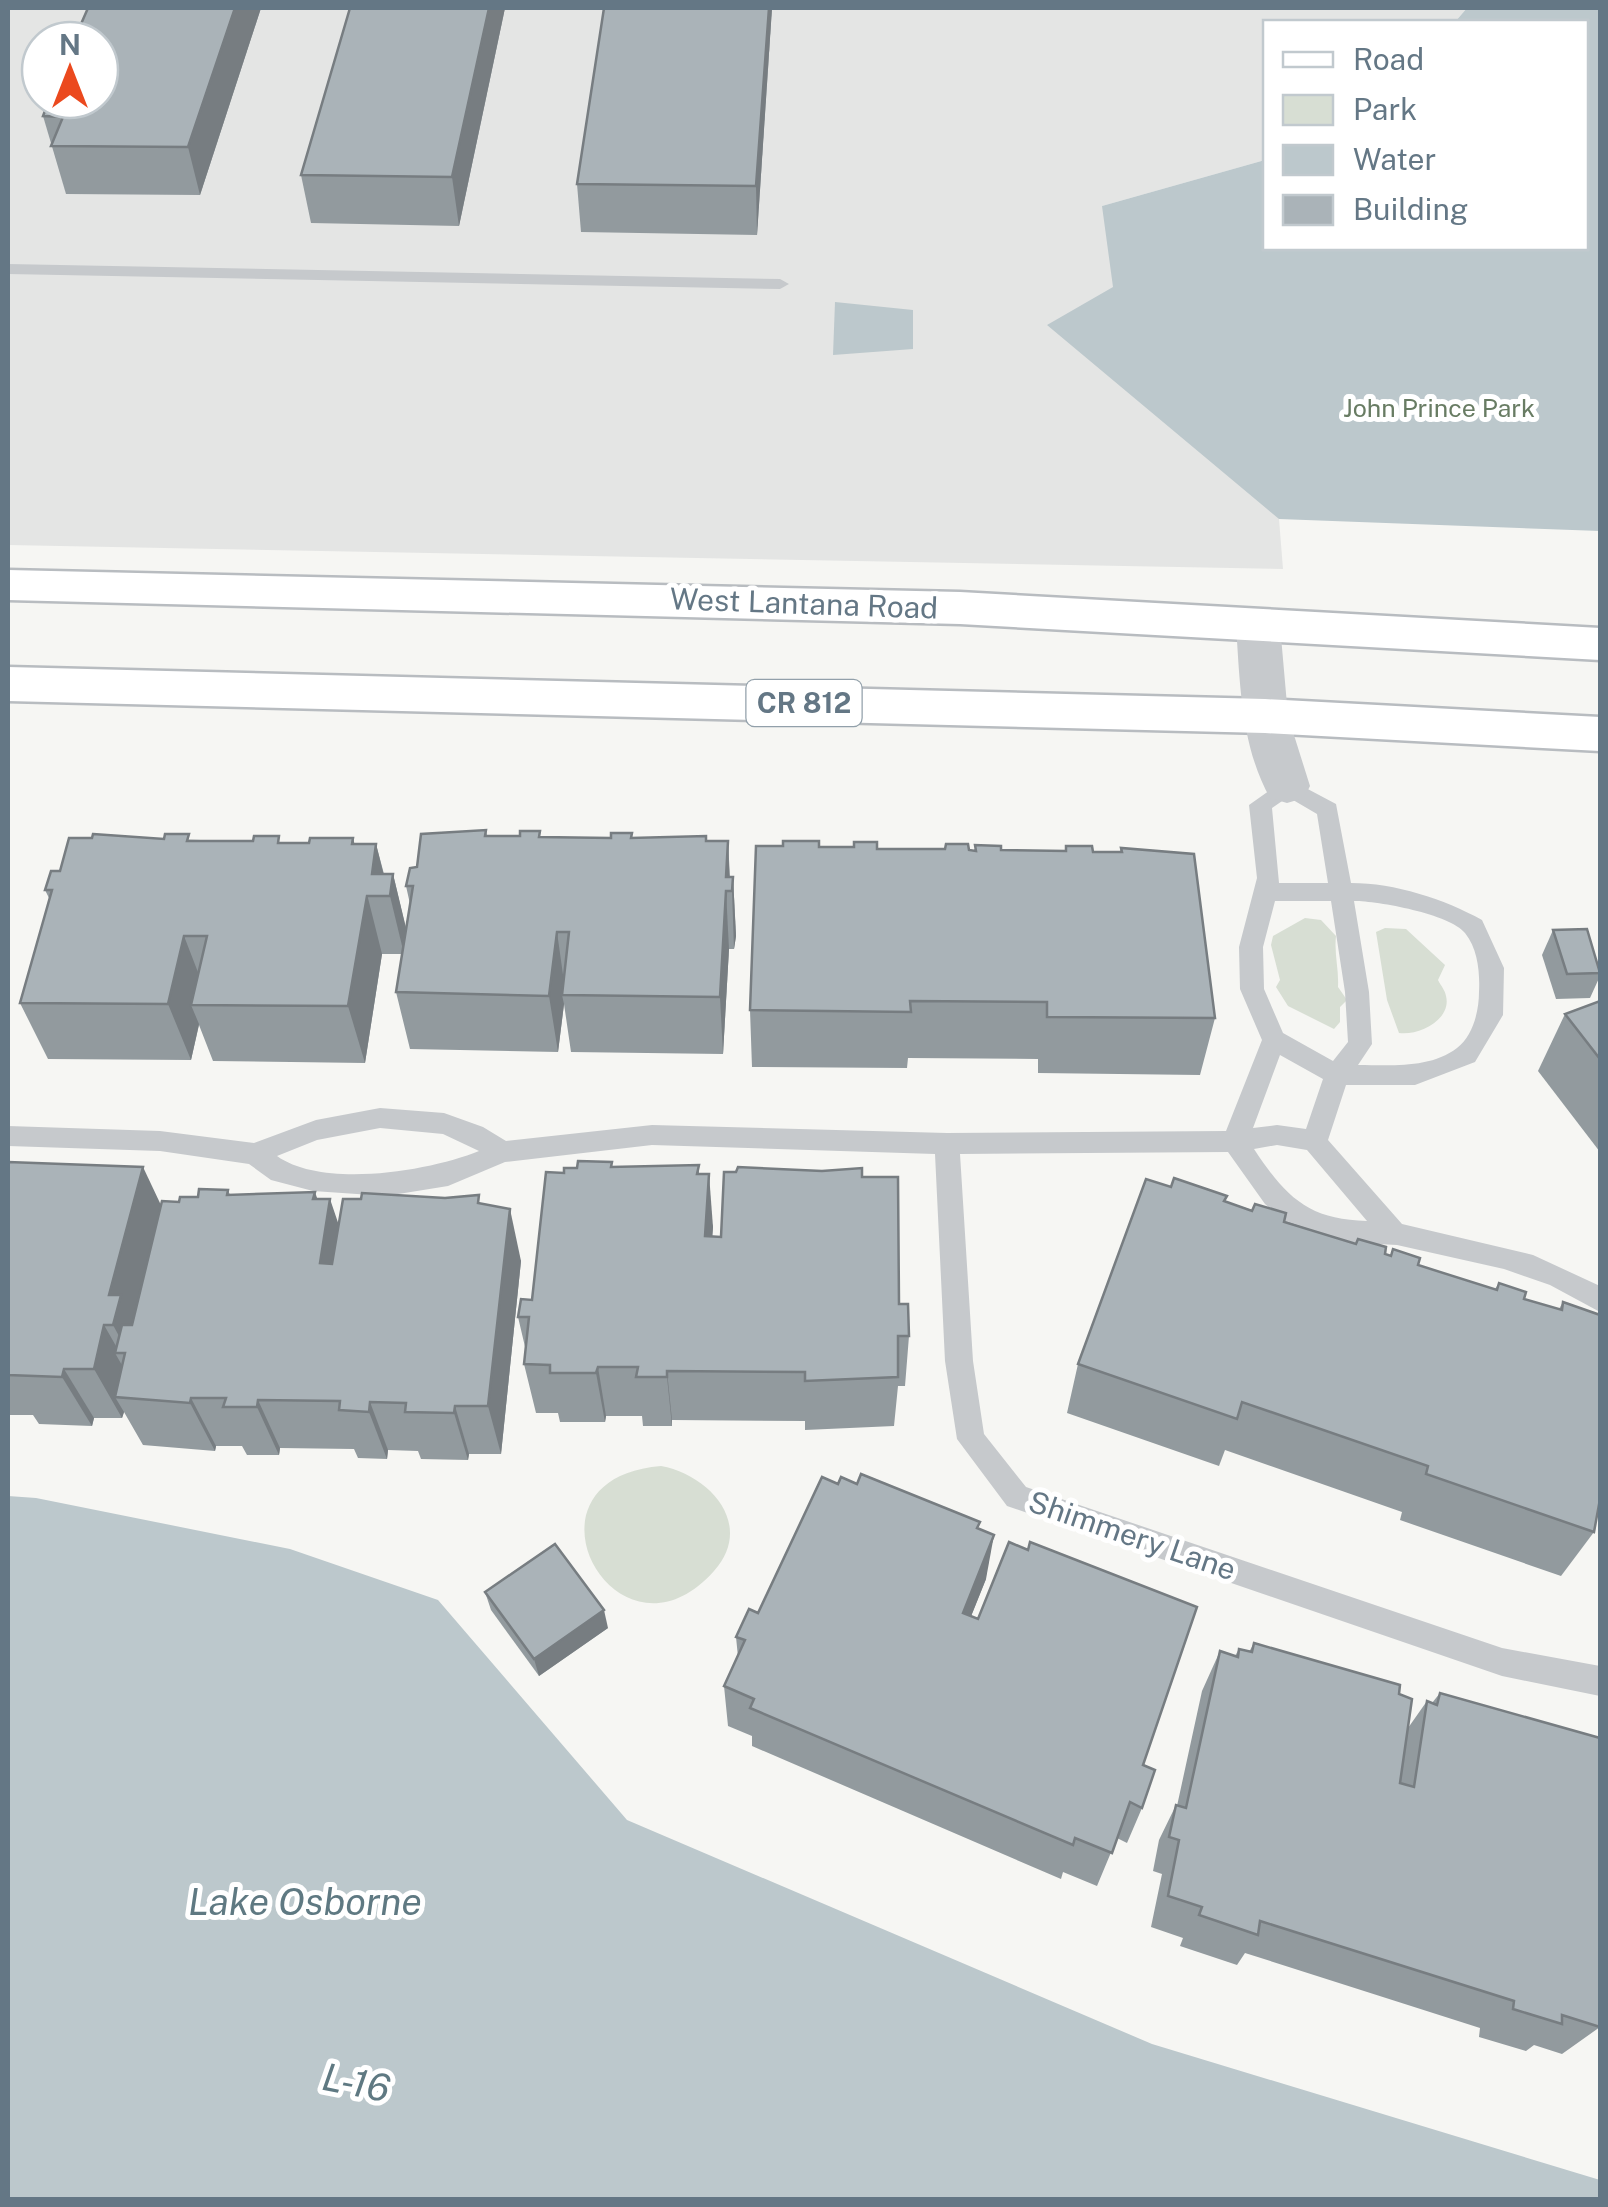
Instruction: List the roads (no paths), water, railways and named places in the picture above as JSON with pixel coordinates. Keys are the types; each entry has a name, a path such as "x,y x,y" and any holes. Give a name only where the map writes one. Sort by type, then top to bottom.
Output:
{"main road":[{"name":"West Lantana Road","path":"8,585 732,601 1600,644"},
{"name":"CR 812","path":"8,684 1264,716 1600,734"}],"street":[{"path":"1258,625 1264,716 1286,786"}],"lane":[{"path":"8,268 780,284"},
{"path":"1268,892 1342,890 1404,898 1448,912 1474,926 1492,968 1491,1015 1466,1056 1415,1075 1337,1075 1274,1040 1252,990 1251,947 1268,892 1260,805 1286,786 1328,810 1342,890 1357,992 1360,1044 1337,1075 1315,1140 1324,1158 1394,1233"},
{"path":"1235,1140 1274,1040"},
{"path":"255,1154 317,1130 385,1117 440,1120 478,1134 502,1152"},
{"path":"8,1136 160,1141 255,1154 280,1172 313,1180 386,1185 448,1174 502,1152 652,1136 947,1144 1277,1136 1315,1140"},
{"path":"1235,1140 1264,1185 1305,1221 1342,1232 1394,1233 1518,1262 1585,1287 1600,1301"},
{"name":"Shimmery Lane","path":"947,1144 959,1362 971,1439 1016,1498 1502,1662 1600,1681"}],"water":[{"name":"John Prince Park","path":"1467,8 1600,8 1600,531 1279,519 1047,325 1113,287 1102,206 1263,161 1263,250 1588,250 1588,20 1457,20"},
{"path":"835,302 913,310 913,349 833,355"},
{"name":"Lake Osborne","path":"8,1496 36,1498 290,1549 438,1600 627,1820 1152,2044 1600,2180 1600,2199 8,2199"}],"water label":[{"name":"L-16","path":"356,2083"}]}
